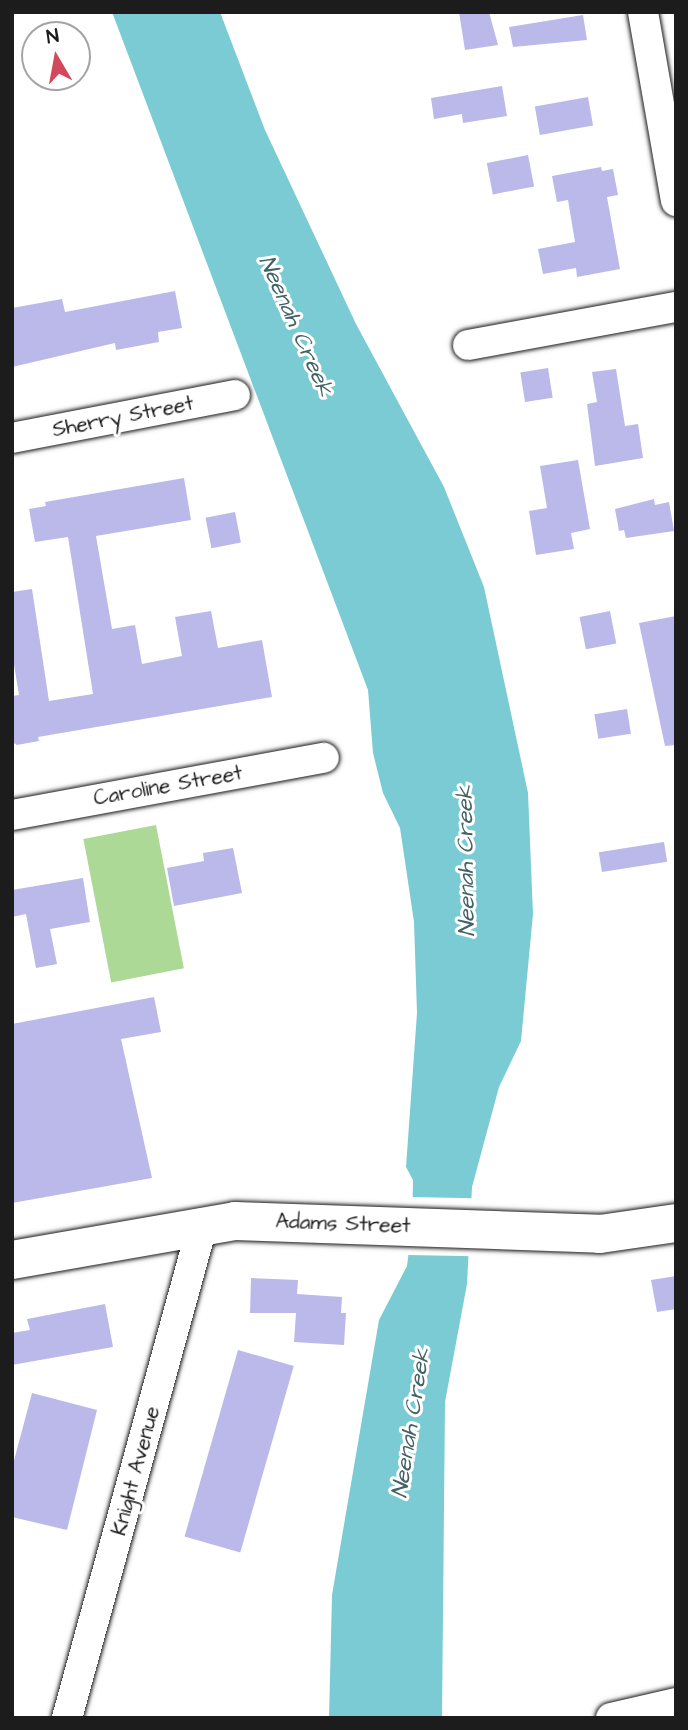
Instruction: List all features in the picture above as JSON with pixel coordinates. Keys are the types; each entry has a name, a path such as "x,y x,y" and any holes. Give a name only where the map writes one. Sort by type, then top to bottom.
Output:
{"street":[{"path":"643,12 676,201"},
{"path":"468,345 676,307"},
{"name":"Sherry Street","path":"12,438 235,395"},
{"name":"Caroline Street","path":"12,815 324,758"},
{"name":"Adams Street","path":"12,1260 203,1223 615,1233 676,1223"},
{"name":"Knight Avenue","path":"67,1718 203,1223"},
{"path":"611,1718 676,1703"}],"green space":[{"path":"156,825 184,968 111,982 83,839"}],"water":[{"name":"Neenah Creek","path":"112,12 220,12 265,130 356,324 444,487 484,587 528,793 533,914 521,1041 499,1087 472,1187 467,1284 445,1402 442,1718 329,1718 332,1595 379,1320 407,1266 412,1227 413,1180 406,1167 417,1013 414,922 400,828 383,793 373,753 368,690"}],"pier":[{"path":"409,1197 475,1198 474,1256 408,1255"}],"building":[{"path":"459,12 489,12 498,45 465,50"},
{"path":"583,15 587,40 513,47 509,27"},
{"path":"502,86 507,116 463,123 462,114 434,119 431,98"},
{"path":"588,97 593,126 540,135 535,106"},
{"path":"528,155 534,186 493,194 487,163"},
{"path":"601,167 602,171 613,169 618,195 607,197 620,269 577,277 576,268 543,274 538,249 575,242 568,200 557,202 552,176"},
{"path":"175,291 182,328 158,332 159,342 116,350 115,343 12,367 12,308 62,299 65,312"},
{"path":"548,368 553,398 525,402 520,372"},
{"path":"616,369 625,426 638,424 643,458 595,466 587,404 597,402 592,372"},
{"path":"578,460 590,529 571,533 574,549 536,555 529,511 547,508 540,466"},
{"path":"184,478 191,520 96,536 112,629 135,625 142,664 182,656 175,617 211,611 218,648 262,640 272,697 38,737 39,741 17,745 12,742 12,696 19,695 12,652 12,592 32,589 49,701 93,694 68,537 35,542 29,509 46,506 45,502"},
{"path":"654,499 655,505 669,502 674,531 626,538 624,530 619,531 615,509"},
{"path":"235,512 241,542 211,548 206,518"},
{"path":"610,611 616,643 586,649 580,617"},
{"path":"676,616 676,745 665,746 639,623"},
{"path":"627,709 631,734 598,739 594,714"},
{"path":"664,842 667,862 602,872 599,852"},
{"path":"233,848 242,893 174,906 167,868 204,861 203,853"},
{"path":"83,878 90,922 50,929 57,964 36,968 26,914 12,917 12,890"},
{"path":"154,997 161,1032 121,1039 152,1178 12,1203 12,1024"},
{"path":"676,1276 676,1309 657,1312 651,1280"},
{"path":"251,1278 298,1280 297,1294 342,1297 341,1313 346,1313 344,1345 294,1342 296,1313 250,1313"},
{"path":"105,1304 113,1347 12,1365 12,1333 30,1330 27,1319"},
{"path":"238,1350 294,1366 240,1552 185,1536"},
{"path":"32,1393 97,1410 67,1530 12,1517 12,1468"}]}
